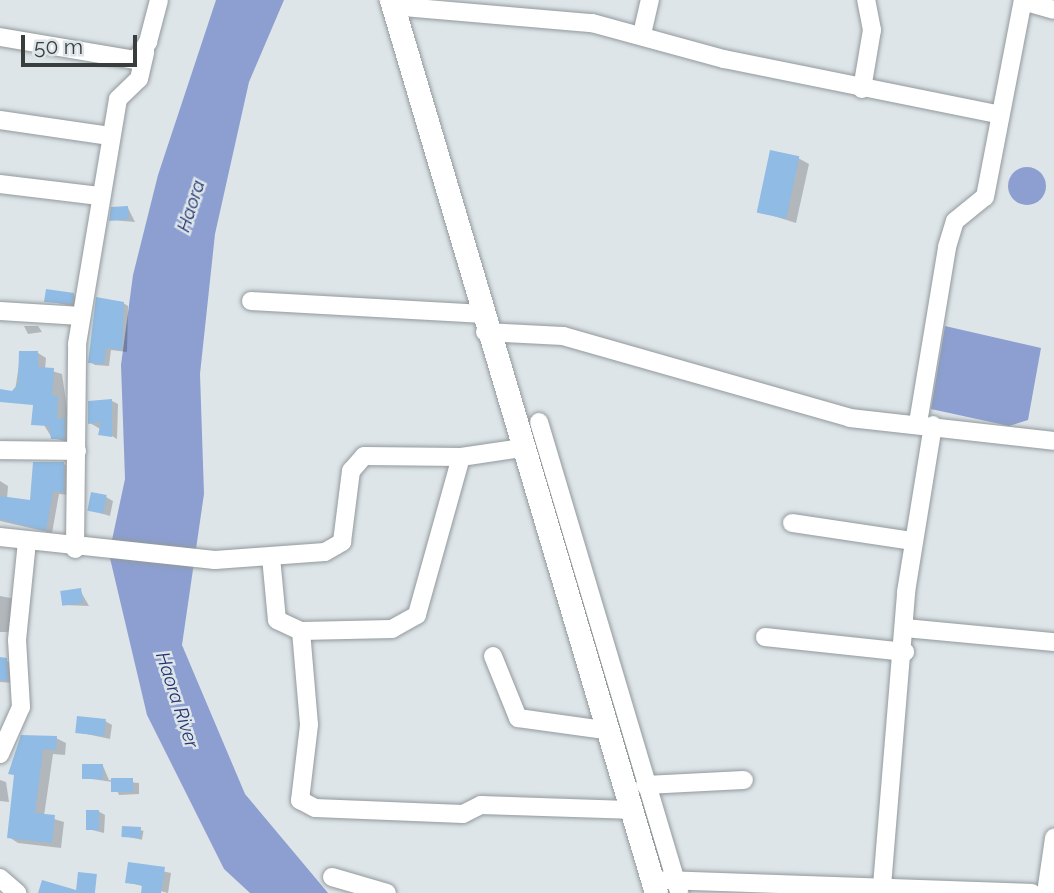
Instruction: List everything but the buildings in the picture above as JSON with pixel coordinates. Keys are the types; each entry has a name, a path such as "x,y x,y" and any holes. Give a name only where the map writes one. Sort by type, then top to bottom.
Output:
{"main road":[{"path":"391,3 482,323 522,448 628,810 666,887"}],"street":[{"path":"75,550 81,316 99,196 118,99 139,79 159,0"},
{"path":"642,34 650,0"},
{"path":"862,89 872,30 866,0"},
{"path":"882,886 913,541 947,247 955,220 985,197 996,114 1023,1 1054,10"},
{"path":"391,3 561,19 642,34 708,56 996,114"},
{"path":"0,37 125,61 145,52"},
{"path":"0,120 110,136"},
{"path":"0,184 99,196"},
{"path":"251,301 482,323 563,336 840,415 1054,442"},
{"path":"0,311 81,316"},
{"path":"539,422 645,785 666,887 882,886 1032,893"},
{"path":"0,537 75,550 215,560 325,552 342,542 351,471 364,456 461,457 522,448"},
{"path":"0,450 77,451"},
{"path":"271,557 277,620 301,631 391,629 416,615 461,457"},
{"path":"792,523 913,541"},
{"path":"0,754 21,707 17,640 27,542"},
{"path":"905,628 1054,642"},
{"path":"301,631 309,725 299,789 303,804 463,814 481,805 628,810"},
{"path":"765,637 905,652"},
{"path":"493,656 518,718 605,730"},
{"path":"645,785 744,780"},
{"path":"1045,893 1054,838"},
{"path":"332,877 387,893"},
{"path":"0,878 17,893"}],"water":[{"path":"216,0 284,0 249,82 215,234 200,374 204,494 182,645 245,794 328,893 250,893 224,869 147,715 109,554 125,479 121,365 133,275 158,175"},
{"path":"1027,167 1041,172 1046,186 1041,200 1027,205 1013,200 1008,186 1013,172"},
{"path":"945,326 1041,348 1028,420 1009,426 931,409"}],"water label":[{"name":"Haora","path":"191,206"},
{"name":"Haora River","path":"177,700"}]}
